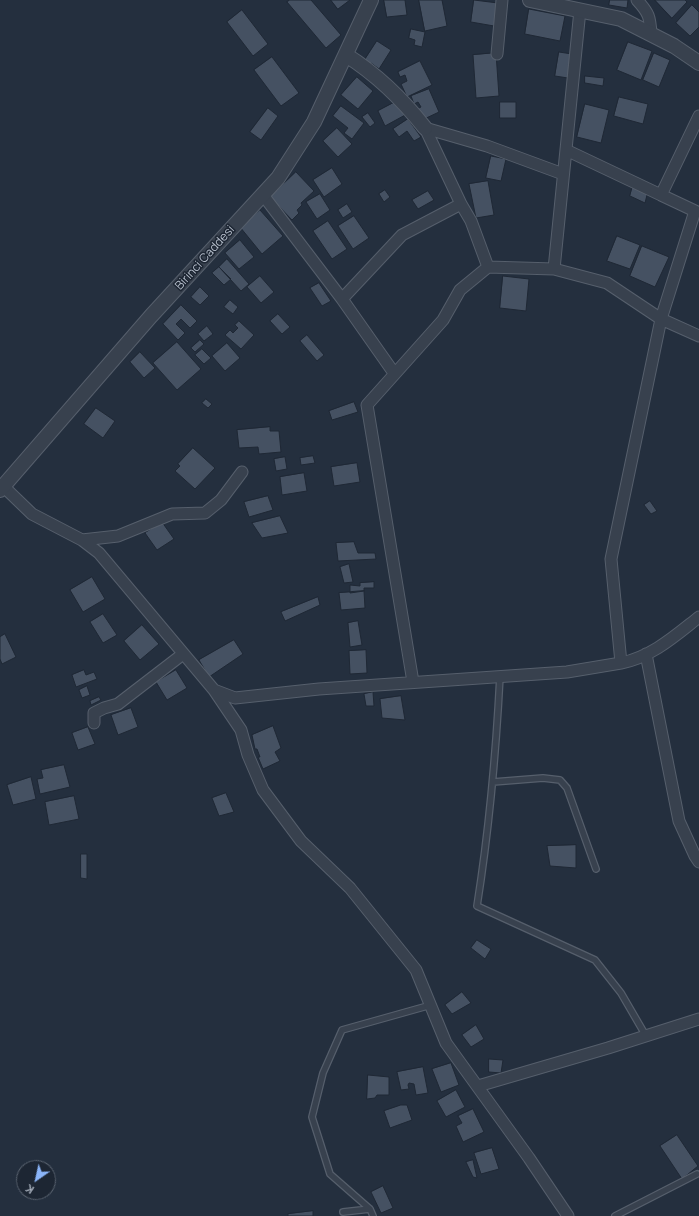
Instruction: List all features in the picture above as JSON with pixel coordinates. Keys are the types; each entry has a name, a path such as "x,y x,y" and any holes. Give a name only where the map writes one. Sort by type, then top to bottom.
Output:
{"street":[{"name":"Birinci Caddesi","path":"1,488 151,316 278,178 314,122 371,0"},
{"path":"497,54 502,0"},
{"path":"530,0 621,19 674,46 699,63"},
{"path":"641,1 648,12 651,34"},
{"path":"554,269 580,10"},
{"path":"346,55 358,62 386,85 409,108 425,128 461,204 471,221 488,267"},
{"path":"661,195 699,116"},
{"path":"425,128 487,146 563,174"},
{"path":"566,150 695,211 661,319 611,559 621,663"},
{"path":"262,195 342,299 394,373"},
{"path":"342,299 402,235 461,204"},
{"path":"413,682 367,405 394,373 443,320 460,290 488,267 554,269 607,283 661,319 699,336"},
{"path":"82,540 118,536 172,514 205,512 220,500 242,472"},
{"path":"1,488 32,514 82,540 99,553 214,690 241,730 248,755 263,790 301,841 350,888 416,970 446,1043 529,1158 568,1216"},
{"path":"214,690 235,698 319,689 568,672 628,662 663,646 699,617"},
{"path":"94,723 94,713 104,708 109,702 118,704 183,654"},
{"path":"646,654 679,821 699,862"},
{"path":"478,1086 699,1019"}],"lane":[{"path":"500,676 493,782 485,855 477,906 595,960 621,993 646,1036"},
{"path":"493,782 543,778 560,780 567,788 596,869"},
{"path":"373,1216 370,1209 330,1174 312,1117 323,1073 342,1030 431,1005"},
{"path":"615,1216 697,1174"},
{"path":"342,1212 370,1209"}],"building":[{"path":"290,0 311,0 341,35 326,48 287,2"},
{"path":"331,0 350,0 338,9"},
{"path":"384,0 405,0 407,15 387,17"},
{"path":"419,0 442,0 447,26 425,31"},
{"path":"474,0 498,3 494,26 471,22"},
{"path":"610,0 628,0 627,8 609,5"},
{"path":"655,0 685,0 687,2 672,18"},
{"path":"692,5 699,12 699,27 690,36 676,23"},
{"path":"529,9 565,16 560,41 525,34"},
{"path":"242,10 268,44 253,56 227,22"},
{"path":"411,29 425,32 422,47 414,45 415,40 409,38"},
{"path":"377,41 391,50 379,69 371,63 370,65 364,61"},
{"path":"628,42 652,51 641,80 617,70"},
{"path":"559,52 572,54 568,78 555,76"},
{"path":"496,53 499,96 476,98 473,55"},
{"path":"654,53 670,60 659,87 643,80"},
{"path":"272,57 299,93 281,106 254,70"},
{"path":"420,61 432,85 407,97 401,84 407,81 405,75 400,77 398,72"},
{"path":"585,76 604,78 603,86 585,83"},
{"path":"357,77 373,91 358,109 341,95"},
{"path":"429,89 439,112 420,121 415,110 421,107 418,102 414,104 411,96"},
{"path":"619,97 648,104 643,124 614,116"},
{"path":"399,100 407,114 385,126 378,111"},
{"path":"500,102 516,102 516,118 500,118"},
{"path":"585,104 609,110 601,143 577,137"},
{"path":"341,106 364,123 352,139 344,133 348,128 333,116"},
{"path":"268,108 278,116 261,140 250,132"},
{"path":"368,113 375,123 370,127 362,117"},
{"path":"408,119 421,137 414,141 407,131 399,137 393,129"},
{"path":"337,128 352,144 338,157 323,141"},
{"path":"491,156 506,159 501,181 486,178"},
{"path":"332,168 342,184 324,197 313,180"},
{"path":"296,172 314,191 301,203 302,205 297,210 299,213 292,220 270,197"},
{"path":"488,181 494,215 476,218 469,184"},
{"path":"633,185 648,191 645,203 630,196"},
{"path":"385,190 390,197 384,202 379,194"},
{"path":"428,191 434,200 418,209 412,200"},
{"path":"320,194 330,210 317,219 306,202"},
{"path":"347,204 352,212 343,218 338,210"},
{"path":"260,210 283,236 262,254 240,227"},
{"path":"354,216 369,238 353,249 338,226"},
{"path":"328,221 347,249 332,259 313,231"},
{"path":"617,236 640,245 630,269 607,261"},
{"path":"240,240 254,257 239,269 225,253"},
{"path":"642,246 669,257 655,287 630,276"},
{"path":"227,259 249,284 241,291 219,267"},
{"path":"219,267 231,279 224,285 212,273"},
{"path":"260,276 274,292 261,303 247,287"},
{"path":"503,276 529,279 526,311 500,308"},
{"path":"319,283 331,301 322,306 310,288"},
{"path":"200,287 209,296 200,305 191,297"},
{"path":"230,300 238,307 233,314 224,307"},
{"path":"181,305 197,321 190,328 181,319 176,324 185,333 178,340 163,324"},
{"path":"278,314 290,327 282,334 270,321"},
{"path":"239,321 254,335 241,349 225,335 230,330 233,333 238,328 235,325"},
{"path":"207,326 213,334 204,341 198,334"},
{"path":"307,335 324,355 317,361 300,341"},
{"path":"200,340 204,344 195,352 191,348"},
{"path":"177,342 201,369 177,390 153,363"},
{"path":"227,343 240,358 225,371 212,356"},
{"path":"202,349 211,358 204,364 195,355"},
{"path":"140,352 155,368 144,378 130,362"},
{"path":"206,399 212,404 208,408 202,403"},
{"path":"354,402 358,412 332,420 329,411"},
{"path":"96,408 115,421 103,438 84,424"},
{"path":"270,427 270,431 279,431 281,452 259,454 258,447 239,448 237,430"},
{"path":"193,448 215,468 195,489 175,471 180,466 178,464"},
{"path":"313,456 315,463 301,465 300,458"},
{"path":"285,457 287,469 276,471 274,459"},
{"path":"357,463 360,482 334,486 331,467"},
{"path":"304,473 307,491 282,495 280,477"},
{"path":"268,496 273,510 249,517 244,502"},
{"path":"650,501 657,511 651,514 644,505"},
{"path":"280,516 288,533 262,538 252,523"},
{"path":"162,522 174,539 157,550 145,533"},
{"path":"354,542 358,553 375,553 376,559 338,561 336,543"},
{"path":"349,564 353,582 344,583 340,567"},
{"path":"92,577 105,599 83,612 70,590"},
{"path":"374,582 374,588 364,588 364,591 350,593 350,585 360,586 360,583"},
{"path":"364,591 365,608 341,610 339,593"},
{"path":"318,597 320,605 285,621 281,612"},
{"path":"103,614 117,635 103,643 90,622"},
{"path":"358,621 362,645 350,647 348,623"},
{"path":"142,625 159,644 140,660 124,641"},
{"path":"5,634 16,657 2,664 0,659 0,637"},
{"path":"234,640 243,654 209,677 199,660"},
{"path":"366,650 367,673 350,674 349,651"},
{"path":"84,670 86,675 94,672 97,679 76,687 72,675"},
{"path":"176,670 187,688 167,700 156,682"},
{"path":"87,686 90,695 82,698 79,690"},
{"path":"373,692 374,706 366,706 364,694"},
{"path":"401,696 405,720 382,718 380,699"},
{"path":"99,697 101,700 91,705 90,701"},
{"path":"131,708 138,727 118,735 111,715"},
{"path":"273,726 281,748 275,752 280,761 263,769 258,757 260,757 257,749 255,749 252,735"},
{"path":"88,727 95,744 78,750 72,733"},
{"path":"64,765 70,787 40,794 37,779 43,778 41,770"},
{"path":"31,777 36,799 13,805 7,785"},
{"path":"226,793 234,812 219,816 212,798"},
{"path":"74,796 79,819 49,825 45,802"},
{"path":"576,845 576,868 550,866 547,846"},
{"path":"81,854 87,854 87,879 81,878"},
{"path":"477,940 491,949 485,959 471,948"},
{"path":"462,992 471,1003 452,1014 445,1005"},
{"path":"476,1025 484,1039 471,1047 462,1035"},
{"path":"489,1059 503,1060 501,1073 489,1072"},
{"path":"451,1063 459,1085 441,1092 432,1069"},
{"path":"423,1067 428,1093 416,1095 414,1084 409,1083 409,1089 401,1090 397,1072"},
{"path":"368,1075 389,1077 389,1095 377,1095 375,1098 367,1099"},
{"path":"456,1090 465,1107 446,1117 437,1101"},
{"path":"401,1105 407,1105 412,1120 390,1128 384,1111"},
{"path":"473,1109 484,1132 463,1142 456,1126 462,1123 458,1116"},
{"path":"677,1135 698,1166 682,1179 660,1146"},
{"path":"492,1148 499,1169 481,1174 474,1153"},
{"path":"473,1160 477,1178 473,1177 466,1162"},
{"path":"383,1186 393,1208 381,1213 371,1192"},
{"path":"313,1211 313,1216 288,1216 288,1214"}]}
